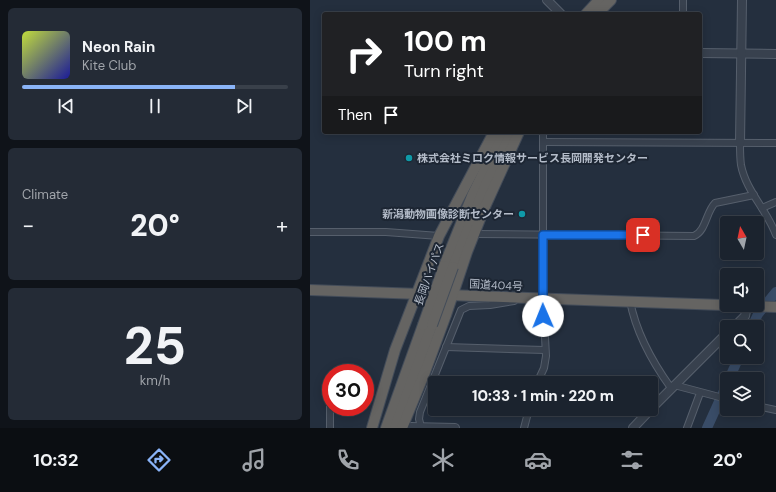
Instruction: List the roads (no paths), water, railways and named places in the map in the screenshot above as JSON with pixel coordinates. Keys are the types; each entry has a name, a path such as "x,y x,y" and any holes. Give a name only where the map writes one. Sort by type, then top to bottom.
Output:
{"highway":[{"path":"588,12 599,0"},
{"path":"599,12 611,0"},
{"path":"372,428 395,350 439,236 493,134"},
{"name":"長岡バイパス","path":"395,428 472,196 502,134"},
{"name":"長岡バイパス","path":"448,267 511,134"},
{"path":"406,427 474,234 519,134"},
{"name":"国道404号","path":"310,290 720,305"},
{"path":"446,315 457,302 460,301 516,297"},
{"name":"長岡バイパス","path":"386,428 428,325"}],"street":[{"path":"548,0 559,12"},
{"path":"683,0 683,12"},
{"path":"742,0 741,166 747,183 776,235"},
{"path":"702,53 776,54"},
{"path":"540,376 544,368 545,350 543,298 543,134"},
{"path":"544,142 776,143"},
{"path":"474,234 694,236 701,230 712,206 715,203 754,195"},
{"path":"762,208 776,202"},
{"path":"310,232 386,232 439,236"},
{"path":"424,427 419,419 420,412 458,315 464,307 490,306 531,298"},
{"path":"630,301 635,320 657,370 673,386 720,397"},
{"path":"741,320 747,312"},
{"path":"658,402 720,340"},
{"path":"446,347 545,350"},
{"path":"687,428 700,392"},
{"path":"764,407 776,410"},
{"path":"330,416 330,428"},
{"path":"524,428 527,416"},
{"path":"633,428 644,416"},
{"path":"406,427 455,428"}],"waterway":[{"path":"755,320 758,314 776,292"},
{"path":"732,372 736,364"},
{"path":"707,428 720,399"}],"place":[{"name":"株式会社ミロク情報サービス長岡開発センター","path":"409,158"},
{"name":"新潟動物画像診断センター","path":"522,214"}]}
